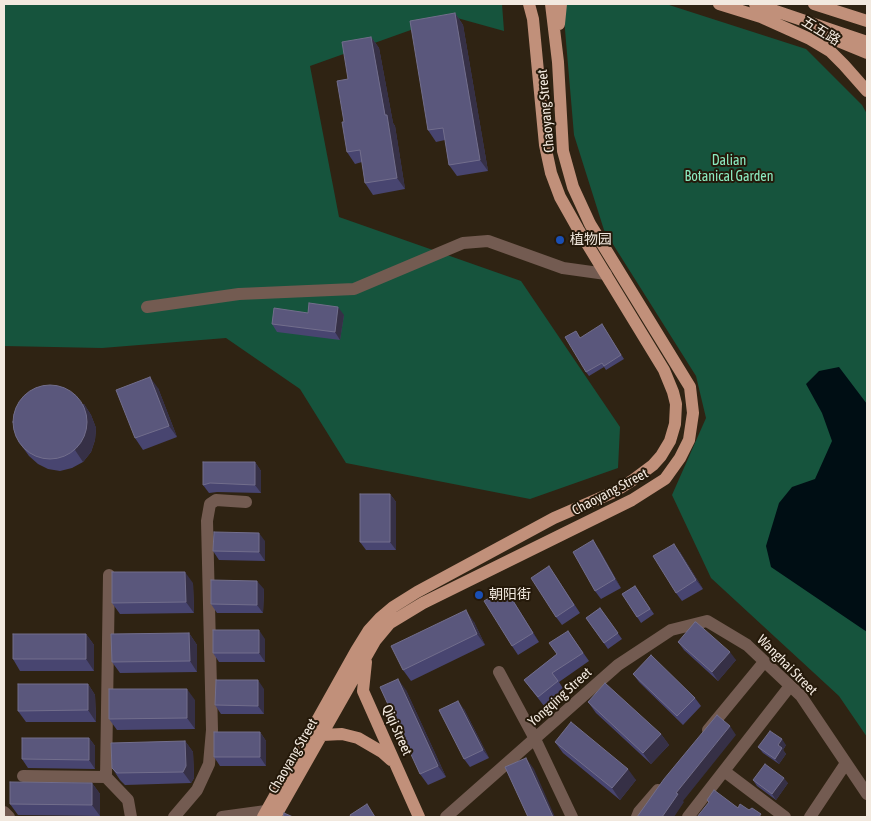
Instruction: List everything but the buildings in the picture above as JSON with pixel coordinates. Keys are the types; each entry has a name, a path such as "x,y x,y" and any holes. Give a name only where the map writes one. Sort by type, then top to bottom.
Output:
{"main road":[{"name":"Chaoyang Street","path":"268,815 306,741 369,630 380,618 393,606 554,518 614,492 653,465 670,441 675,424 676,404 664,370 578,229 560,197 551,173 545,144 531,4"},
{"name":"Chaoyang Street","path":"268,815 322,735 375,641 390,623 423,603 632,500 665,479 680,458 689,440 693,414 690,387 590,224 573,187 563,151 558,62 551,4"},
{"path":"558,62 561,4"},
{"name":"五五路","path":"719,4 761,17 810,39 830,51 867,91"},
{"path":"755,4 867,42"},
{"path":"814,4 867,21"},
{"path":"761,17 813,31 867,53"},
{"name":"Qiqi Street","path":"368,653 363,691 418,817"},
{"path":"306,741 322,735 342,734 358,738 382,752 395,764"}],"street":[{"path":"147,307 239,294 354,289 463,243 488,241 563,268 606,274"},
{"path":"174,817 197,790 209,764 212,730 207,521 210,504 216,500 246,502"},
{"path":"109,575 106,776 128,800 131,817"},
{"name":"Wanghai Street","path":"707,621 747,645 800,696 867,794"},
{"name":"Yongqing Street","path":"446,817 618,665 671,630 707,621"},
{"path":"702,737 764,662"},
{"path":"498,672 535,739 572,817"},
{"path":"688,817 790,686"},
{"path":"810,817 846,764"},
{"path":"724,771 785,817"},
{"path":"23,776 106,776"},
{"path":"637,817 664,782"},
{"path":"4,812 9,817"},
{"path":"222,817 268,815"}],"green space":[{"path":"4,4 502,4 504,31 450,16 310,66 339,217 521,281 620,427 618,468 530,499 346,463 300,389 226,338 102,348 4,346"},
{"name":"Dalian Botanical Garden","path":"566,4 666,4 806,49 862,105 867,114 867,737 839,696 711,578 672,495 706,418 696,376 604,230 574,135 564,18"}],"shaded area":[{"path":"839,367 867,404 867,632 771,567 766,546 779,503 792,487 815,479 832,441 822,413 806,384 819,371"}],"place":[{"name":"植物园","path":"560,240"},
{"name":"朝阳街","path":"479,595"}]}
